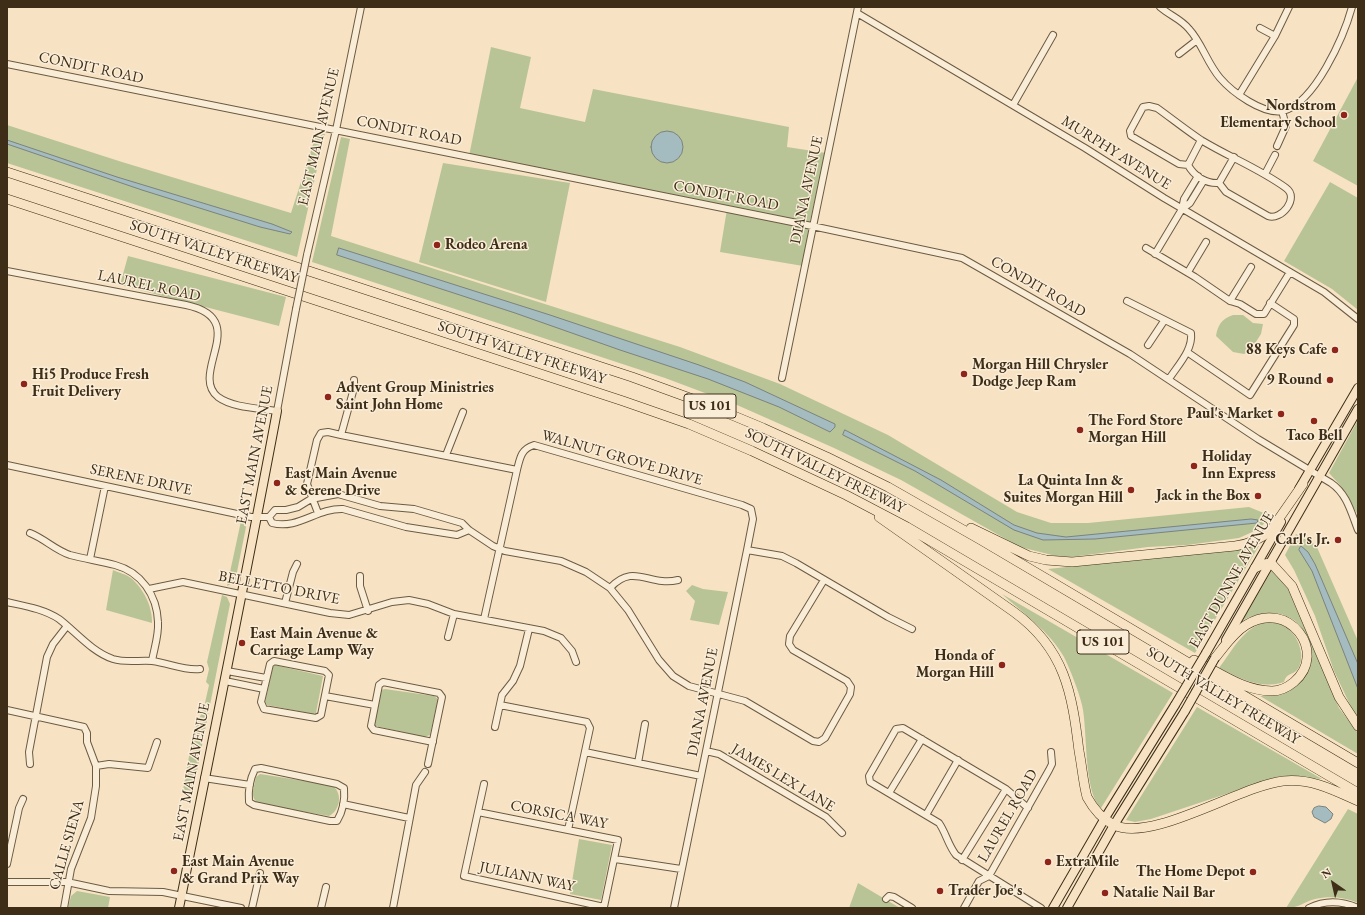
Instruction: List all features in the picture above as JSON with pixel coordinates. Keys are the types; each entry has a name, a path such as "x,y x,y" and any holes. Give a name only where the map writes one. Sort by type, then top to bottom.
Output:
{"highway":[{"name":"SOUTH VALLEY FREEWAY","path":"7,172 658,386 731,414 798,443 919,504 1358,763"},
{"name":"SOUTH VALLEY FREEWAY","path":"7,199 656,412 746,448 846,494 968,561 1358,793"},
{"path":"919,504 1029,556 1046,560 1072,562 1235,546 1251,543 1271,530 1303,484"},
{"path":"846,494 1014,612 1030,624 1043,638 1060,664 1071,695 1087,797 1095,809 1114,824 1128,828 1155,825 1263,786 1283,781 1302,781 1320,784 1358,801"},
{"path":"1255,568 1271,563 1292,586 1335,688 1346,710 1358,726"},
{"path":"1142,635 1234,681 1261,690 1275,691 1286,688 1294,682 1304,670 1306,651 1303,638 1294,626 1284,620 1267,617 1257,619 1246,624 1231,638 1215,658"}],"main road":[{"name":"EAST DUNNE AVENUE","path":"1053,908 1105,818 1206,653 1358,388"},
{"name":"EAST DUNNE AVENUE","path":"1067,908 1114,824 1185,711 1358,409"},
{"name":"EAST MAIN AVENUE","path":"179,908 204,778 258,517 277,411"}],"street":[{"name":"EAST MAIN AVENUE","path":"277,411 307,255 336,130 361,7"},
{"path":"1160,7 1180,20 1190,29 1220,78 1239,95 1253,104 1267,109 1282,111 1297,104 1309,93 1338,44 1352,7"},
{"path":"1239,95 1275,36 1289,7"},
{"name":"MURPHY AVENUE","path":"858,10 1182,209 1324,292 1358,319"},
{"name":"DIANA AVENUE","path":"782,378 812,226 858,10"},
{"path":"1260,28 1275,36"},
{"path":"1013,105 1053,35"},
{"path":"1179,54 1197,40"},
{"name":"CONDIT ROAD","path":"7,64 812,226 962,258 1130,354 1258,439 1321,476 1338,488 1346,498 1358,530"},
{"path":"1219,183 1226,192 1268,216 1278,217 1290,201 1291,194 1288,190 1265,174 1202,140 1157,108 1149,106 1144,107 1133,123 1130,131 1131,136 1179,164 1188,165 1198,176 1213,184 1219,183 1234,158"},
{"path":"1277,146 1286,126 1282,111"},
{"path":"1188,165 1202,140"},
{"path":"1265,174 1275,155"},
{"path":"1155,254 1182,209 1184,199 1198,176"},
{"path":"1182,209 1190,203 1204,180"},
{"path":"1188,272 1206,242"},
{"path":"1146,248 1188,272 1230,301 1240,304 1256,314 1264,314 1290,272"},
{"path":"1230,301 1251,267"},
{"name":"LAUREL ROAD","path":"7,271 192,306 206,312 217,326 218,336 210,380 214,392 224,401 277,411"},
{"path":"1127,302 1191,333 1192,341 1187,352 1169,379"},
{"path":"1187,352 1250,395 1294,325 1294,319 1270,303"},
{"path":"1148,345 1164,321"},
{"path":"341,434 354,388 354,380"},
{"path":"446,455 463,412"},
{"path":"318,514 311,499 307,484 317,440 321,434 328,432 517,470 484,620"},
{"name":"WALNUT GROVE DRIVE","path":"517,470 521,454 526,447 534,445 742,505"},
{"name":"SERENE DRIVE","path":"7,465 252,517 269,517 275,510 292,508 311,499 338,494 380,506 414,509 444,516 462,523 469,530 500,548 562,561 586,572 610,588 628,610 659,660 673,676 689,686 745,701 813,741 819,742 824,738 850,694 851,687 847,681 792,650 789,644 790,636 824,580"},
{"path":"90,559 105,486"},
{"name":"DIANA AVENUE","path":"674,908 753,519 751,509 742,505"},
{"name":"SERENE DRIVE","path":"269,517 272,523 288,525 310,518 332,508 343,508 406,527 457,535 469,530"},
{"path":"30,533 38,536 57,550 117,566 131,572 149,589 154,599 158,623 152,661"},
{"path":"747,550 782,556 912,629"},
{"path":"285,603 293,572 297,564"},
{"path":"610,588 617,580 629,575 669,582 678,580"},
{"path":"360,576 360,586 368,611"},
{"name":"BELLETTO DRIVE","path":"149,589 183,582 330,613 349,614 368,611 392,602 409,600 428,604 454,614 544,631 560,638 572,651 576,662"},
{"path":"7,602 43,611 58,619 96,650 112,659 129,662 152,661 192,670 200,669"},
{"path":"448,637 454,614"},
{"path":"30,764 29,752 47,657 53,644 67,626"},
{"path":"495,727 502,695 513,681 520,666 529,629"},
{"path":"274,660 325,671 329,675 321,715 316,718 264,709 260,702 266,678 270,664 274,660"},
{"path":"227,671 266,678"},
{"path":"225,681 264,689"},
{"path":"428,764 433,742 442,697 439,694 383,682 379,686 370,726 374,730 433,742"},
{"path":"325,696 375,705"},
{"path":"500,705 587,722 590,728 568,830"},
{"name":"CALLE SIENA","path":"7,710 84,727 87,733 87,742 96,766 96,786 91,818 75,857 67,882 64,908"},
{"path":"638,763 645,724"},
{"path":"1028,808 1006,788 903,728 896,729 869,776 870,782 926,815 943,829 949,846 962,860 1041,908"},
{"path":"889,793 922,739"},
{"path":"96,766 109,764 148,768 157,742"},
{"name":"JAMES LEX LANE","path":"706,751 718,754 826,817 842,833"},
{"path":"585,752 701,776"},
{"name":"LAUREL ROAD","path":"964,908 979,881 989,876 1028,808 1052,764 1051,752"},
{"path":"926,815 958,760"},
{"path":"261,768 337,784 344,788 341,815 337,821 330,821 254,805 249,802 250,785 255,769 261,768"},
{"path":"393,908 416,785 425,772"},
{"path":"204,778 250,785"},
{"name":"JULIANN WAY","path":"484,784 464,876 604,907 615,858"},
{"path":"962,860 1006,788"},
{"path":"7,864 19,808 23,799"},
{"path":"343,804 410,818"},
{"name":"CORSICA WAY","path":"478,812 618,840 615,858"},
{"path":"615,858 681,869"},
{"path":"252,908 260,873"},
{"path":"7,882 67,882 109,891 163,892 241,908"},
{"path":"321,908 326,887"},
{"path":"886,899 889,896 894,896 912,908"},
{"path":"1309,908 1332,902 1358,908"}],"green space":[{"path":"491,47 531,57 520,108 585,122 593,89 789,127 787,147 826,153 810,221 803,266 720,252 727,209 469,156"},
{"name":"Nordstrom Elementary School","path":"1358,77 1358,186 1313,161"},
{"path":"7,125 122,162 291,213 317,132 325,134 297,257 7,163"},
{"path":"341,137 350,139 331,236 680,347 780,384 888,435 1017,512 1051,523 1088,523 1249,507 1271,516 1259,529 1239,538 1187,545 1148,547 1071,557 1056,556 1020,547 901,480 834,448 737,405 665,378 312,262"},
{"path":"443,163 570,183 546,302 419,262"},
{"path":"1330,182 1358,198 1358,310 1332,289 1284,261"},
{"path":"128,256 286,297 279,326 120,285"},
{"path":"1233,315 1243,315 1253,323 1263,324 1261,334 1250,351 1244,354 1233,352 1216,336 1221,322"},
{"path":"1358,420 1358,515 1339,484 1329,473"},
{"path":"241,521 246,527 235,582 227,586"},
{"path":"1296,534 1316,545 1358,641 1358,716 1353,711 1334,671 1315,616 1294,570 1285,555"},
{"path":"1259,546 1195,653 1048,569"},
{"path":"113,570 129,577 143,592 149,604 152,623 106,610"},
{"path":"1272,570 1287,587 1339,708 1358,733 1358,754 1260,696 1273,695 1294,687 1309,643 1305,632 1299,624 1291,618 1273,613 1253,616 1243,620"},
{"path":"692,585 703,589 728,592 719,625 690,620 695,601 686,591"},
{"path":"1002,594 1173,693 1101,808 1095,800 1091,789 1082,705 1077,687 1064,657 1044,631"},
{"path":"222,595 227,597 230,604 193,791 183,790 193,734 204,707 209,685 206,682 209,669 207,662"},
{"path":"1269,622 1285,627 1291,631 1298,641 1301,659 1300,665 1295,672 1286,677 1284,682 1267,685 1250,682 1219,668 1234,646 1246,633 1260,624"},
{"path":"275,665 323,676 316,713 313,714 267,705 265,702 273,667"},
{"path":"385,689 434,696 438,699 430,735 424,737 376,726 373,723 381,690"},
{"path":"1197,707 1322,779 1280,776 1151,819 1135,822 1126,820"},
{"path":"260,774 331,785 335,788 339,796 338,805 329,816 259,804 254,798 253,792 256,777"},
{"path":"1348,809 1358,814 1358,903 1342,898 1326,898 1311,900 1294,907 1286,908"},
{"path":"579,839 612,845 601,900 570,894"},
{"path":"858,883 900,908 849,908"},
{"path":"77,891 110,897 108,908 68,908 71,896"}],"water":[{"path":"664,131 670,131 679,135 683,147 679,159 670,163 664,163 655,159 651,150 651,144 655,135"},
{"path":"7,140 117,177 272,224 292,232 290,234 260,227 142,190 7,144"},
{"path":"339,248 550,315 699,365 745,382 835,424 835,427 830,432 779,407 708,379 515,313 337,255"},
{"path":"845,430 941,480 1014,525 1037,533 1066,537 1251,519 1258,520 1257,523 1095,539 1043,540 1014,530 915,471 843,435"},
{"path":"1301,546 1308,552 1315,564 1358,664 1358,689 1312,571 1299,550"},
{"path":"1319,806 1326,807 1333,814 1331,819 1325,823 1314,817 1312,812 1314,808"}],"place":[{"name":"Nordstrom Elementary School","path":"1344,115"},
{"name":"Rodeo Arena","path":"437,245"},
{"name":"88 Keys Cafe","path":"1335,350"},
{"name":"Morgan Hill Chrysler Dodge Jeep Ram","path":"964,374"},
{"name":"9 Round","path":"1330,380"},
{"name":"Hi5 Produce Fresh Fruit Delivery","path":"24,384"},
{"name":"Advent Group Ministries Saint John Home","path":"328,397"},
{"name":"Paul's Market","path":"1281,414"},
{"name":"Taco Bell","path":"1314,421"},
{"name":"The Ford Store Morgan Hill","path":"1080,430"},
{"name":"Holiday Inn Express","path":"1194,466"},
{"name":"East Main Avenue & Serene Drive","path":"277,483"},
{"name":"La Quinta Inn & Suites Morgan Hill","path":"1131,490"},
{"name":"Jack in the Box","path":"1258,496"},
{"name":"Carl's Jr.","path":"1338,540"},
{"name":"East Main Avenue & Carriage Lamp Way","path":"242,643"},
{"name":"Honda of Morgan Hill","path":"1002,665"},
{"name":"ExtraMile","path":"1048,862"},
{"name":"East Main Avenue & Grand Prix Way","path":"174,871"},
{"name":"The Home Depot","path":"1253,872"},
{"name":"Trader Joe's","path":"940,891"},
{"name":"Natalie Nail Bar","path":"1105,893"}]}
